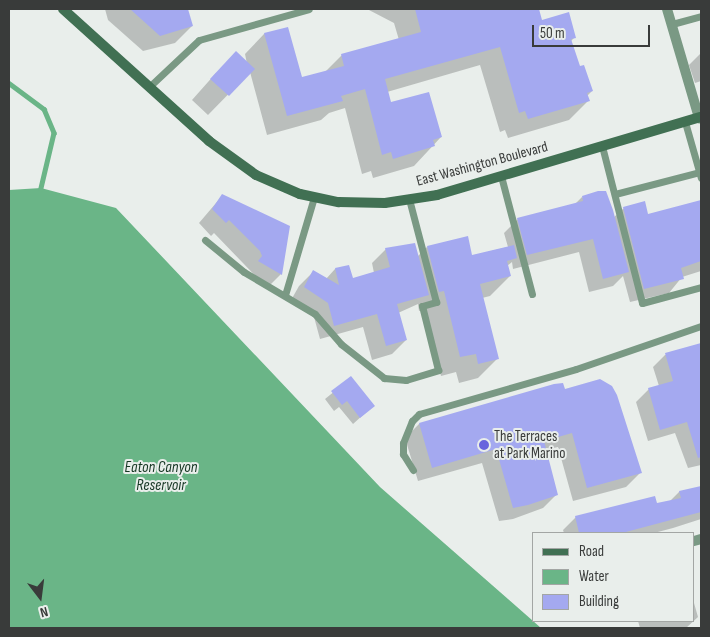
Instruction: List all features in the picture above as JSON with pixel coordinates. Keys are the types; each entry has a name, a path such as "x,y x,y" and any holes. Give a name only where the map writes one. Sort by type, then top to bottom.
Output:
{"main road":[{"name":"East Washington Boulevard","path":"63,9 209,141 256,175 314,197 339,202 385,203 409,199 501,176 700,118"}],"street":[{"path":"667,9 700,118"}],"lane":[{"path":"150,86 200,40 309,9"},
{"path":"672,24 701,16"},
{"path":"615,194 700,175 685,122"},
{"path":"602,146 642,303 701,287"},
{"path":"501,176 532,294"},
{"path":"285,295 314,197"},
{"path":"206,240 244,272 315,314 341,344 384,378 406,380 438,370 422,306 436,302 409,199"},
{"path":"414,470 403,454 403,443 412,421 419,414 576,368 701,326"}],"water":[{"name":"Eaton Canyon Reservoir","path":"41,188 116,208 380,487 541,628 9,628 9,190"}],"building":[{"path":"130,9 188,9 193,26 160,36"},
{"path":"415,9 539,9 542,20 569,12 576,38 571,39 580,66 584,65 593,91 587,93 590,101 528,119 525,111 519,113 500,47 385,79 391,102 429,92 442,137 433,140 435,146 393,159 391,152 382,155 365,89 341,96 343,101 287,116 264,33 288,27 302,77 344,66 341,54 421,32"},
{"path":"236,51 255,69 229,96 210,79"},
{"path":"598,191 606,191 613,210 629,272 603,279 593,239 527,255 517,218 583,201 582,196"},
{"path":"222,194 290,226 282,275 258,261 262,256 260,251 229,220 226,223 212,209"},
{"path":"701,200 701,261 681,268 684,279 644,289 623,207 645,201 648,214"},
{"path":"468,236 472,255 514,245 517,258 507,261 511,276 480,284 499,359 478,364 476,354 460,357 444,291 439,292 427,246"},
{"path":"415,243 429,295 397,304 407,340 386,346 377,314 334,326 328,303 304,287 313,270 339,285 335,268 349,265 353,278 390,267 385,248"},
{"path":"701,343 701,457 698,458 687,422 660,430 648,388 673,381 665,353"},
{"path":"351,376 375,406 360,418 347,401 342,405 331,391"},
{"name":"The Terraces at Park Marino","path":"600,379 612,386 617,395 642,473 587,488 572,433 544,441 558,495 528,505 513,508 496,449 432,468 419,423 554,384 563,383 565,389"},
{"path":"701,486 701,512 626,532 579,532 575,516 655,496 657,503 681,498 679,491"}],"waterway":[{"path":"9,83 44,109 54,133 41,188"}],"place":[{"name":"The Terraces at Park Marino","path":"484,445"}]}
